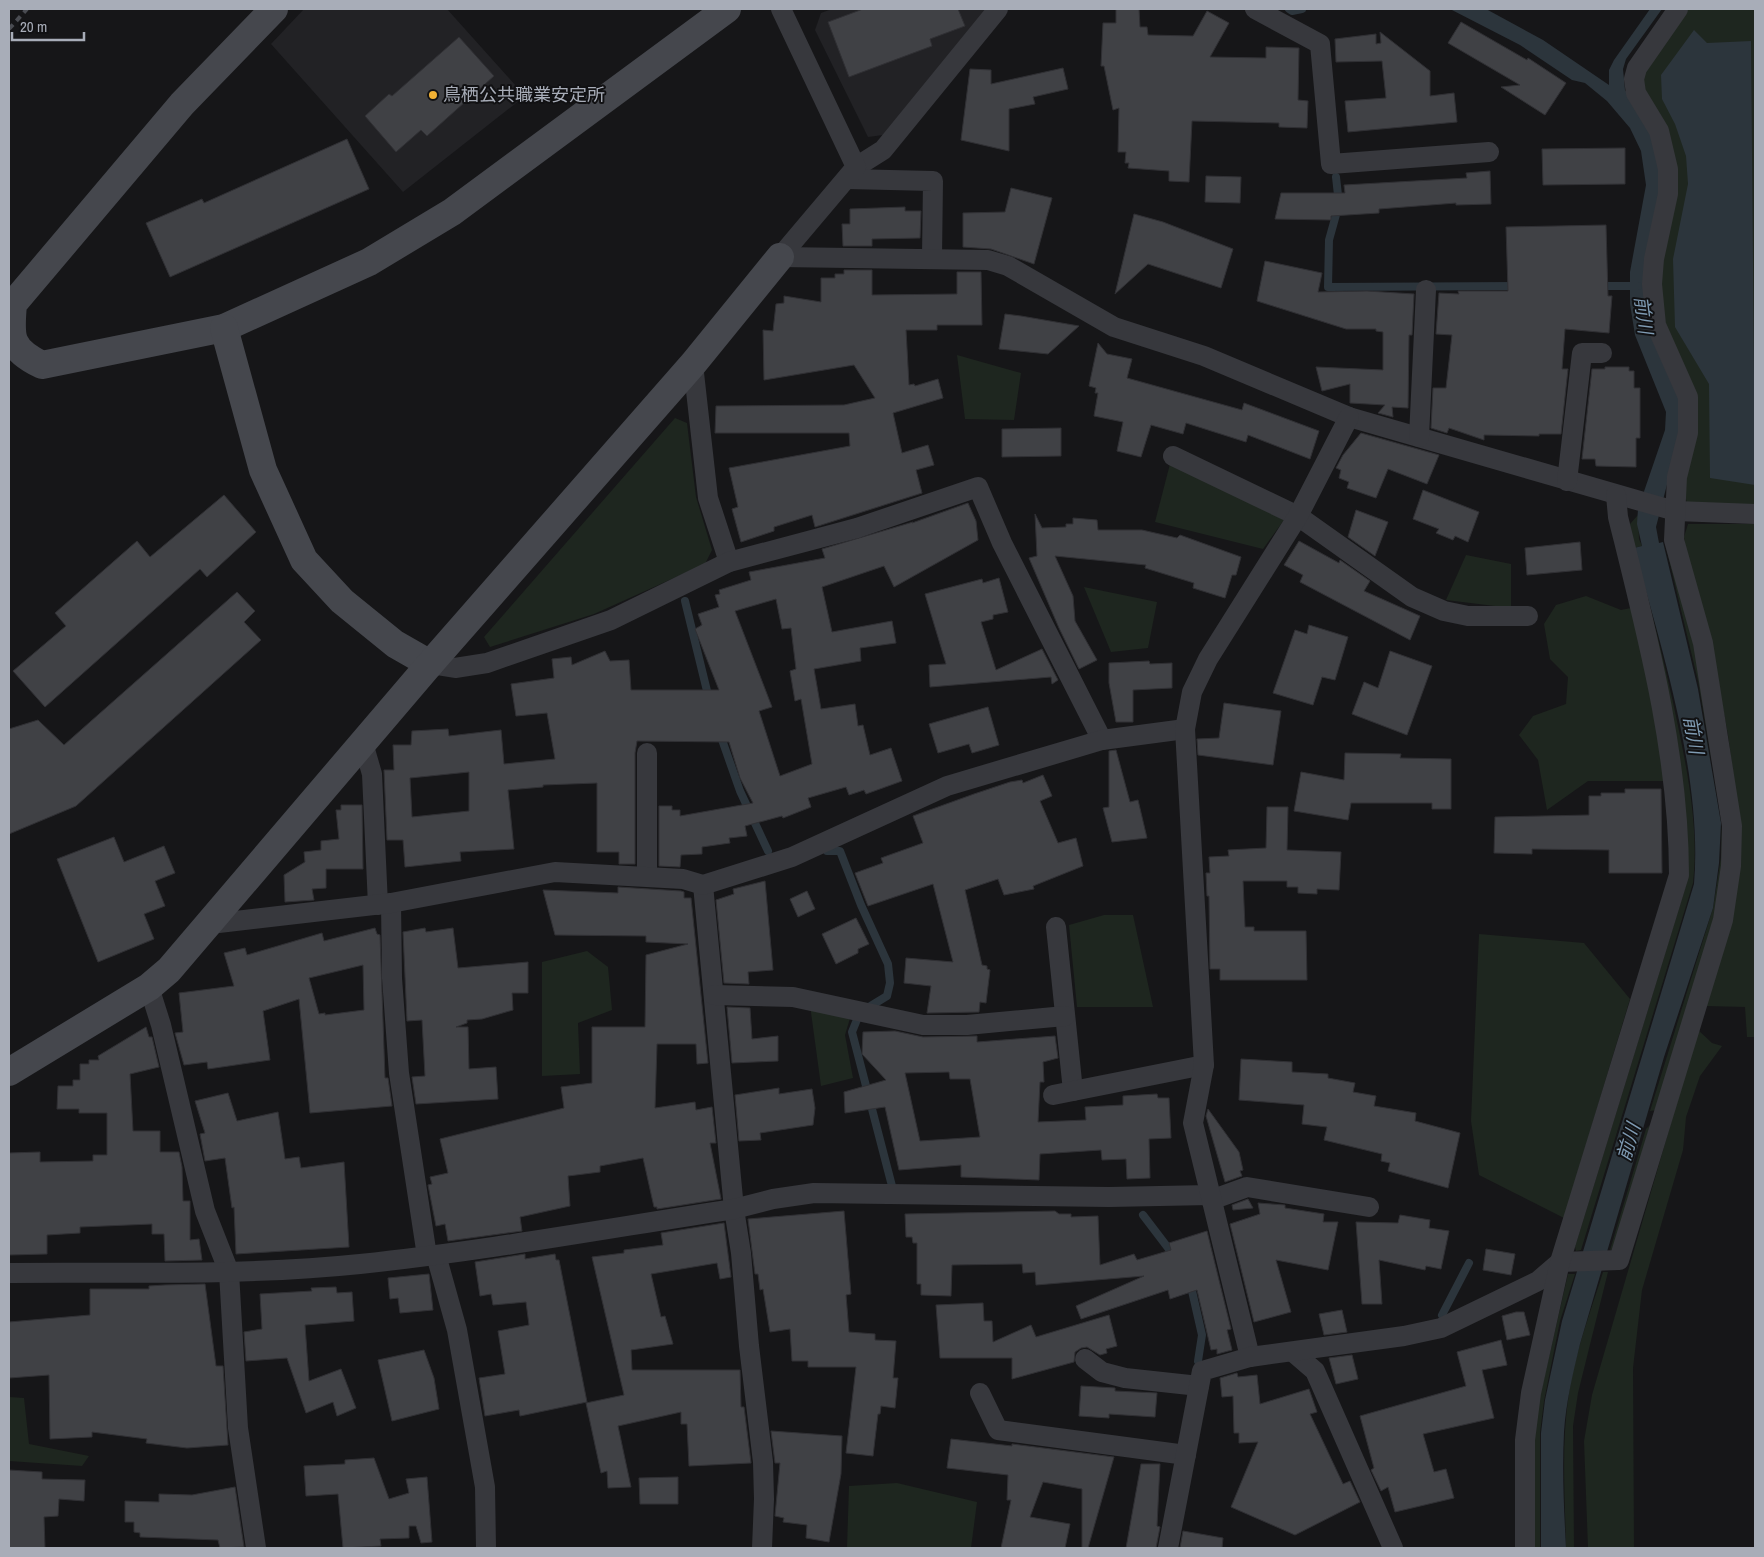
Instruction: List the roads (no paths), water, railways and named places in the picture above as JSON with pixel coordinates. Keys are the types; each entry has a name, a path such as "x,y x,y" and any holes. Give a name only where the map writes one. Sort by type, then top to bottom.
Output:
{"street":[{"path":"274,9 182,104 14,304 11,333 23,356 42,364 224,328 369,262 452,212 727,9"},
{"path":"781,9 852,173"},
{"path":"9,1072 149,987 169,970 430,664 693,364 780,257 852,173 883,150 998,9"},
{"path":"1255,9 1320,44 1330,164 1490,152"},
{"path":"1168,1548 1202,1371 1250,1357 1356,1341 1404,1336 1441,1328 1538,1281 1569,1262 1619,1260 1622,1251 1723,920 1731,866 1732,826 1703,643 1674,540 1669,509 1688,433 1688,397 1656,325 1652,284 1654,260 1668,194 1668,169 1659,131 1636,93 1634,79 1637,68 1678,9"},
{"path":"852,173 933,181 932,258"},
{"path":"780,257 988,260 1008,266 1114,327 1204,356 1349,417 1669,509 1755,514"},
{"path":"1419,437 1426,290"},
{"path":"224,328 263,470 304,560 342,601 395,644 430,664 455,668 487,663 611,620 729,562 857,528 978,487 1002,543 1102,740"},
{"path":"1568,481 1582,353 1602,353"},
{"path":"693,364 708,498 729,562"},
{"path":"1250,1357 1193,1124 1204,1064 1185,729 1192,692 1208,659 1298,516 1349,417"},
{"path":"1173,456 1298,516 1420,601 1444,611 1468,616 1528,616"},
{"path":"1525,1548 1526,1430 1531,1393 1679,876 1679,842 1672,778 1654,664 1618,517 1616,495"},
{"path":"210,924 384,904 555,872 683,879 703,885 792,857 946,786 1102,740 1185,729"},
{"path":"363,743 372,774 400,1073 432,1256 458,1330 483,1478 486,1548"},
{"path":"647,754 647,876"},
{"path":"703,885 734,1209 742,1253 749,1346 763,1462 762,1548"},
{"path":"1056,927 1073,1091"},
{"path":"149,987 161,1024 205,1211 229,1272 238,1428 256,1548"},
{"path":"714,995 793,997 924,1025 967,1025 1065,1016"},
{"path":"1053,1095 1204,1064"},
{"path":"9,1273 229,1272 358,1264 432,1256 734,1209 773,1199 814,1193 1211,1197 1248,1187 1369,1207"},
{"path":"1293,1352 1315,1371 1393,1548"},
{"path":"1086,1359 1102,1372 1125,1378 1199,1386"},
{"path":"980,1393 998,1430 1186,1455"}],"water":[{"name":"前川","path":"1450,9 1486,9 1543,40 1609,85 1609,70 1614,60 1650,9 1662,9 1626,59 1623,69 1625,90 1652,133 1661,159 1661,189 1646,264 1680,398 1678,442 1656,527 1659,543 1663,542 1698,689 1721,823 1719,863 1713,908 1664,1057 1572,1377 1566,1410 1563,1447 1566,1548 1541,1548 1541,1433 1545,1400 1562,1321 1694,884 1695,843 1686,758 1668,671 1634,548 1642,546 1637,524 1638,509 1665,430 1666,412 1635,335 1630,304 1630,272 1646,185 1641,151 1630,128 1607,101 1585,83 1572,80 1520,45"},
{"path":"1694,30 1707,43 1751,41 1755,485 1710,478 1709,384 1675,327 1673,259 1688,184 1686,156 1675,124 1662,99 1661,75"}],"waterway":[{"path":"1289,9 1292,11 1302,9"},
{"path":"1336,177 1339,204 1329,240 1328,287 1518,286"},
{"path":"1599,286 1638,286"},
{"path":"685,601 709,699"},
{"path":"720,734 740,791 768,851"},
{"path":"827,851 840,851 861,905 888,964 890,983 887,996 869,1007"},
{"path":"858,1017 852,1032 892,1186"},
{"path":"1143,1215 1175,1257"},
{"path":"1442,1315 1469,1263"},
{"path":"1190,1282 1202,1335 1198,1361"}],"railway":[{"path":"9,29 27,9"}],"place":[{"name":"鳥栖公共職業安定所","path":"433,95"}]}
